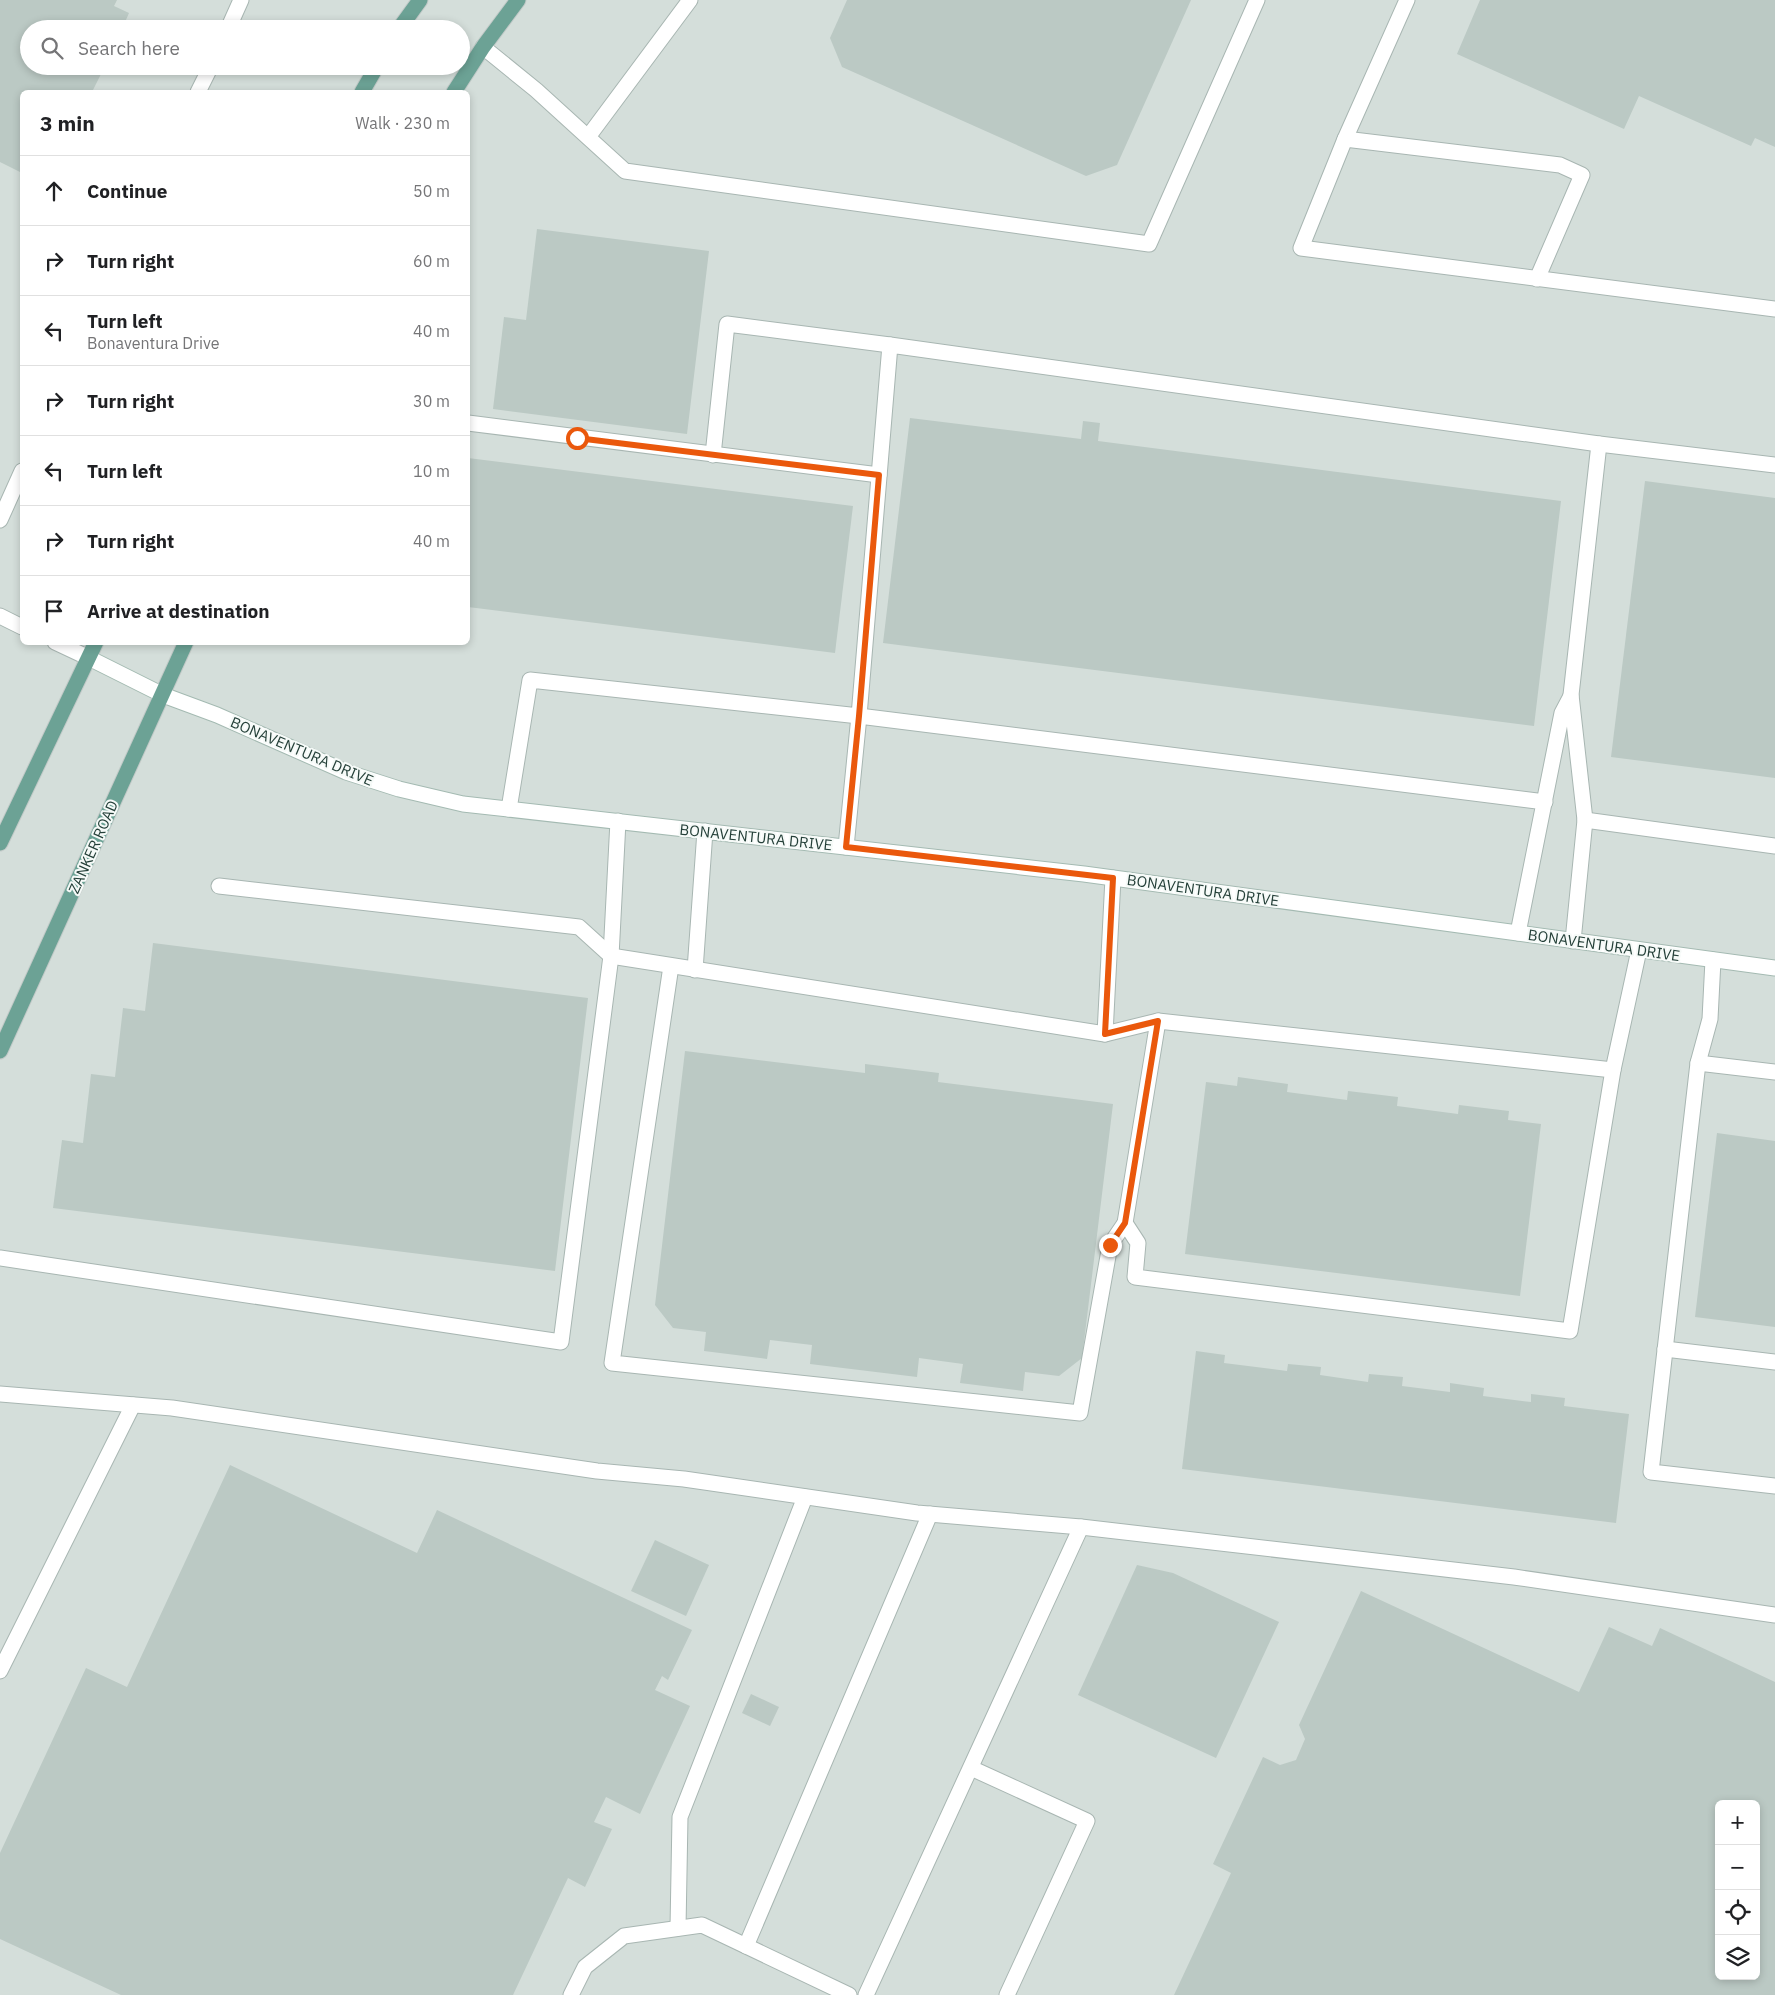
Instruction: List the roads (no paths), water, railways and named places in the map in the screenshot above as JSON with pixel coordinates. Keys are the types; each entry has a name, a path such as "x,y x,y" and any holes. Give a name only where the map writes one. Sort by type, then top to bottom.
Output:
{"main road":[{"path":"406,20 420,0"},
{"path":"470,67 518,0"},
{"path":"363,90 372,75"},
{"path":"455,90 465,75"},
{"path":"0,843 95,645"},
{"name":"ZANKER ROAD","path":"0,1051 185,645"}],"street":[{"path":"232,20 242,0"},
{"path":"588,137 690,0"},
{"path":"483,47 536,90 625,171 1149,244 1258,0"},
{"path":"1407,0 1345,139 1301,248 1775,309"},
{"path":"199,90 206,75"},
{"path":"1345,139 1560,165 1582,175 1538,279"},
{"path":"713,455 727,324 1599,444 1775,465"},
{"path":"846,847 859,716 890,345"},
{"path":"470,423 879,475"},
{"path":"1573,941 1585,820 1571,695 1599,444"},
{"path":"0,520 20,475"},
{"path":"0,616 20,626"},
{"name":"BONAVENTURA DRIVE","path":"61,645 162,695 217,715 346,772 399,789 464,804 1113,878 1775,968"},
{"path":"509,809 530,680 859,716 1544,802"},
{"path":"1518,933 1562,713 1571,695"},
{"path":"1585,820 1775,846"},
{"path":"0,1258 561,1342 611,956 618,821"},
{"path":"695,970 704,831"},
{"path":"1105,1034 1113,878"},
{"path":"219,886 580,927 611,956 1105,1034 1158,1021 1613,1070"},
{"path":"1125,1223 1138,1243 1135,1277 1570,1331 1613,1070 1639,950"},
{"path":"1712,960 1710,1019 1698,1063 1651,1472 1775,1486"},
{"path":"671,966 612,1363 1080,1413 1110,1245 1125,1223 1158,1021"},
{"path":"1698,1063 1775,1072"},
{"path":"1665,1349 1775,1362"},
{"path":"1,1397 172,1408 597,1471 684,1479 930,1514 1081,1527 1514,1577 1775,1615"},
{"path":"0,1671 133,1405"},
{"path":"678,1928 680,1817 805,1497"},
{"path":"746,1946 930,1514"},
{"path":"866,1995 1081,1527"},
{"path":"971,1768 1087,1821 1007,1995"},
{"path":"571,1995 585,1967 624,1936 702,1925 849,1995"}]}
